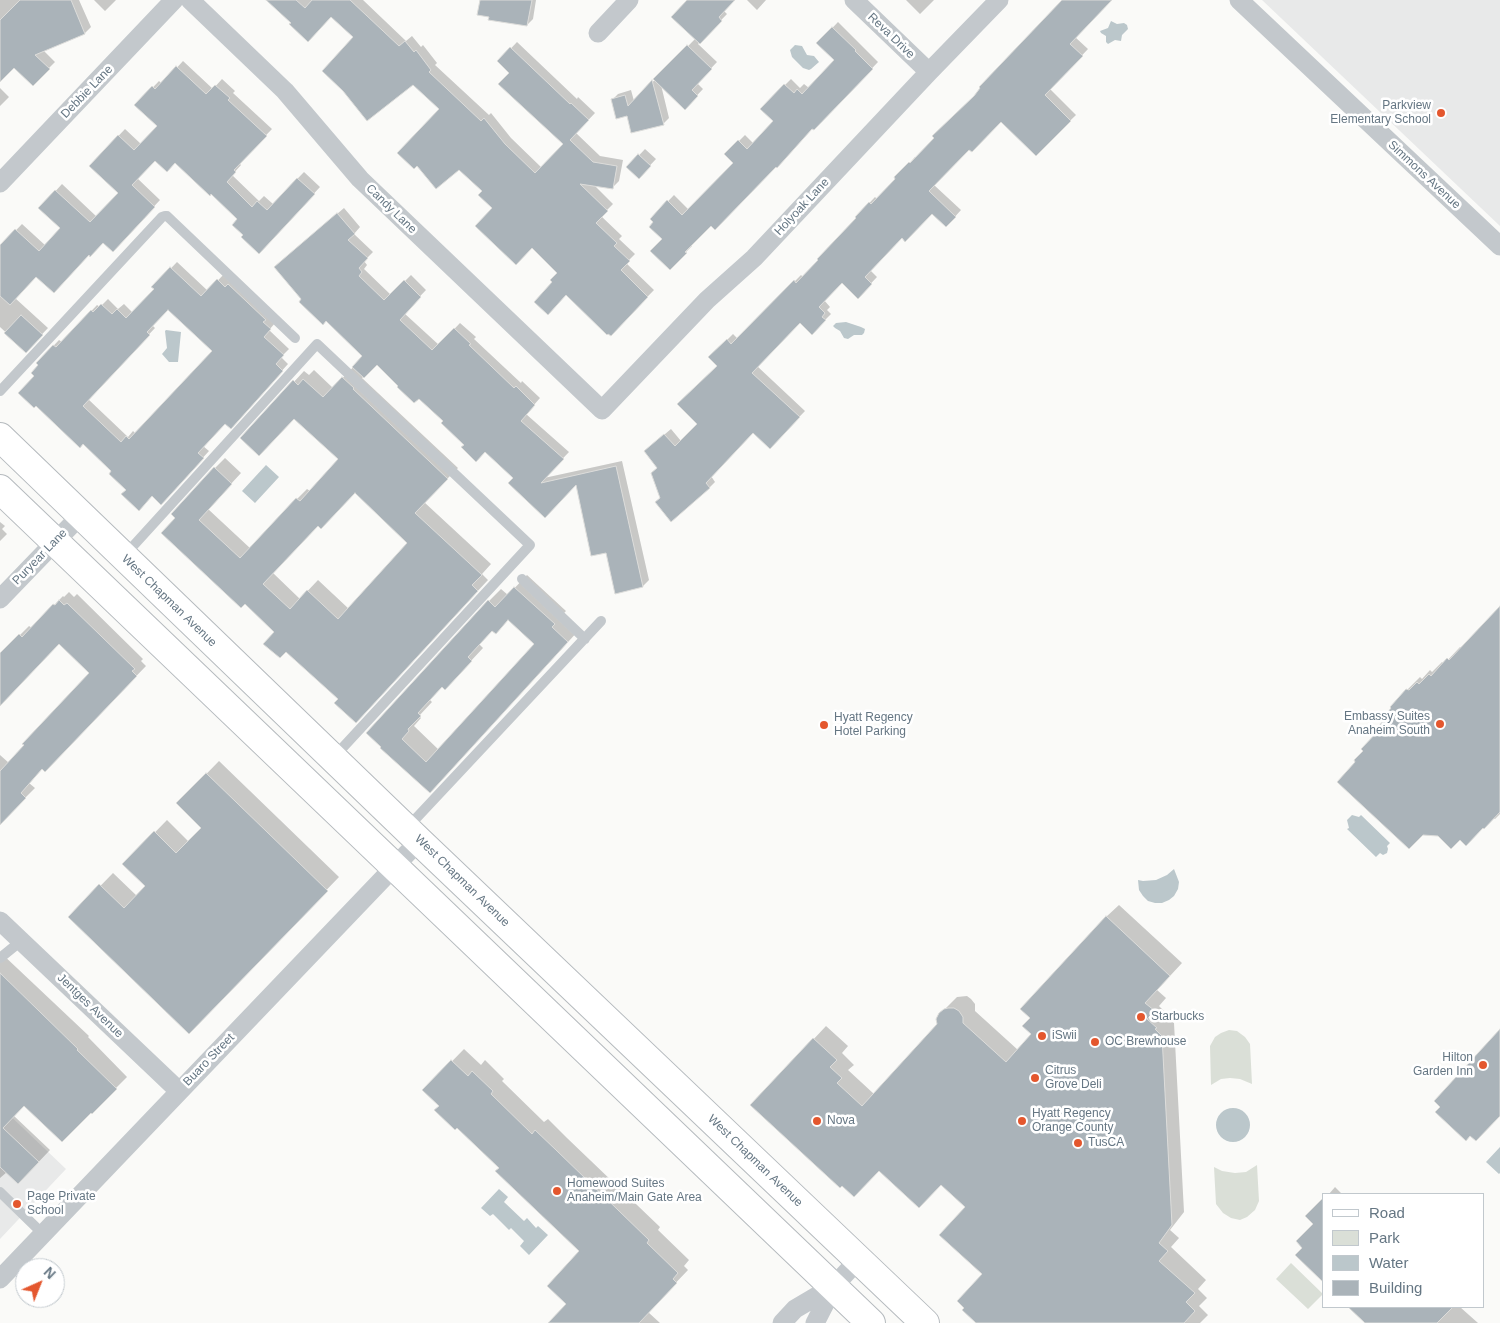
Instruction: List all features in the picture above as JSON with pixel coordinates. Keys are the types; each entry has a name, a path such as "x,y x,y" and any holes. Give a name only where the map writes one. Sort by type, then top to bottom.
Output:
{"main road":[{"name":"West Chapman Avenue","path":"0,438 925,1323"},
{"path":"0,489 871,1323"}],"street":[{"name":"Debbie Lane","path":"0,183 174,0"},
{"name":"Candy Lane","path":"190,0 285,91 360,179 602,410"},
{"path":"598,33 629,0"},
{"name":"Reva Drive","path":"854,0 929,72"},
{"name":"Holyoak Lane","path":"602,410 707,300 754,258 999,0"},
{"name":"Simmons Avenue","path":"1239,0 1500,246"},
{"name":"Puryear Lane","path":"0,598 80,516"},
{"name":"Buaro Street","path":"0,1278 394,866 413,835"},
{"name":"Jentges Avenue","path":"0,921 179,1091"},
{"path":"782,1323 795,1310 834,1286 858,1260"},
{"path":"816,1323 834,1286"}],"lane":[{"path":"0,391 165,216 295,338"},
{"path":"123,557 317,344 530,545 333,757"},
{"path":"522,579 585,639"},
{"path":"413,835 601,621"},
{"path":"0,958 21,941"},
{"path":"0,1192 43,1234"}],"shaded area":[{"name":"Parkview Elementary School","path":"1262,0 1500,0 1500,226"},
{"name":"Page Private School","path":"0,1106 66,1169 0,1239"}],"green space":[{"path":"1229,1030 1237,1031 1250,1044 1252,1084 1240,1079 1230,1078 1221,1079 1211,1085 1210,1046 1215,1037"},
{"path":"1257,1165 1259,1201 1255,1210 1240,1220 1231,1218 1223,1213 1216,1204 1214,1167 1222,1171 1235,1173 1246,1172"},
{"path":"1291,1263 1322,1295 1308,1309 1276,1279"}],"water":[{"path":"1111,21 1117,24 1124,23 1128,29 1122,35 1121,41 1115,40 1108,44 1106,36 1100,31 1108,28"},
{"path":"795,45 802,46 807,55 814,56 819,62 809,70 803,68 792,57 790,50"},
{"path":"846,322 865,329 864,333 862,335 854,335 848,339 844,338 840,331 833,326 836,323"},
{"path":"166,330 181,332 178,362 169,362 162,354 167,348"},
{"path":"266,465 279,477 255,503 242,491"},
{"path":"1352,815 1359,817 1361,815 1390,843 1387,846 1387,853 1383,855 1380,853 1376,857 1347,829 1349,828 1347,820"},
{"path":"1174,869 1179,882 1174,896 1162,903 1148,901 1139,890 1138,880 1156,880"},
{"path":"1233,1108 1245,1113 1250,1125 1245,1137 1233,1142 1221,1137 1216,1125 1221,1113"},
{"path":"1500,1147 1500,1173 1499,1174 1486,1162"},
{"path":"499,1189 508,1197 504,1202 524,1221 527,1218 536,1228 538,1226 548,1235 529,1255 520,1246 524,1241 511,1228 509,1230 493,1214 490,1216 481,1208"}],"building":[{"path":"20,0 71,0 85,34 35,55 50,69 33,86 14,68 0,82 0,20"},
{"path":"266,0 296,0 305,8 312,0 350,0 399,46 405,41 414,52 416,50 431,70 429,72 481,121 484,118 505,144 535,173 563,144 498,84 509,73 497,61 510,47 589,120 570,140 593,162 617,166 613,189 580,184 608,211 596,223 617,243 614,246 630,261 621,270 648,297 611,336 607,335 566,295 548,315 534,302 552,282 550,280 557,273 532,248 516,265 475,226 492,208 478,195 482,191 459,170 436,189 417,166 414,169 397,153 439,109 413,85 367,121 343,91 322,71 353,37 331,17 308,42"},
{"path":"480,0 532,0 527,26 488,20 489,17 477,15"},
{"path":"687,0 735,0 719,17 722,21 700,44 671,17"},
{"path":"1062,0 1112,0 1070,44 1083,56 1045,95 1071,121 1036,156 1001,122 972,152 969,150 929,191 956,217 946,227 932,214 905,242 902,238 865,277 872,284 858,299 842,283 819,307 825,313 822,317 826,320 812,335 800,323 752,373 800,417 770,449 753,433 706,483 710,488 671,522 655,502 660,498 651,473 657,468 644,451 664,434 675,446 697,424 677,404 717,366 708,357 727,339 731,344 794,280 796,283 869,202 871,204 895,179 894,177 934,138 932,136 974,96 979,87"},
{"path":"832,27 873,69 814,130 812,129 777,168 715,230 711,226 670,270 650,251 662,239 649,227 653,222 650,219 667,200 682,215 733,163 724,154 738,140 747,149 773,121 760,109 784,84 794,93 797,89 802,94 834,60 816,43"},
{"path":"687,45 712,69 692,90 698,96 685,110 653,79"},
{"path":"176,66 206,94 215,85 230,98 228,100 267,136 234,170 236,172 227,182 252,207 257,201 267,210 297,178 315,194 259,254 241,237 243,235 232,225 237,219 211,194 210,196 175,163 167,172 155,161 132,185 155,207 113,252 103,243 90,257 89,255 54,293 36,277 10,305 0,296 0,245 15,229 39,251 60,228 38,208 55,190 90,222 118,193 89,166 118,135 134,150 157,126 134,105 152,86 155,89"},
{"path":"652,80 664,125 631,133 627,116 616,119 611,99 625,95 628,106"},
{"path":"638,154 651,166 639,179 626,167"},
{"path":"337,213 355,234 348,240 368,258 359,268 362,272 359,276 384,300 404,280 421,297 400,320 432,350 454,328 514,388 516,386 535,405 521,421 564,459 541,483 616,466 643,587 615,594 606,553 591,556 576,485 545,518 508,483 513,478 485,452 476,462 461,447 464,445 441,423 443,421 419,399 414,403 377,365 364,378 352,367 362,356 326,321 323,325 299,302 301,299 274,267"},
{"path":"170,267 201,296 217,279 225,287 228,284 266,320 263,322 271,329 264,337 284,355 276,364 283,371 231,429 225,424 198,453 204,458 161,505 152,496 139,511 121,494 126,490 109,474 111,471 83,444 80,448 36,406 34,408 18,393 34,376 31,373 38,365 36,363 53,345 56,347 91,310 93,312 101,304 112,314 117,309 126,318 154,289 151,287","holes":["168,310 212,351 129,439 126,436 121,442 83,406 150,335 147,332"]},
{"path":"21,315 43,335 26,353 4,333"},
{"path":"342,377 448,479 415,513 482,575 472,585 478,591 356,723 334,703 338,699 286,652 280,658 263,644 274,632 245,604 241,608 161,533 175,518 171,514 214,467 232,484 199,520 240,558 296,498 300,501 338,459 294,419 259,456 240,438 293,380 298,385 303,379 323,397","holes":["355,493 407,543 338,619 307,590 290,609 263,584 318,526 321,529"]},
{"path":"514,587 555,624 552,627 568,642 430,793 366,733 488,600 495,607","holes":["508,620 534,644 426,762 402,739 409,731 408,729 421,716 418,713 442,687 445,690 472,661 468,657 492,631 496,634"]},
{"path":"59,600 64,605 67,603 135,669 132,671 137,676 45,772 42,769 21,793 26,798 0,825 0,771 24,745 22,744 89,673 59,644 0,706 0,653 19,634 22,637"},
{"name":"Embassy Suites Anaheim South","path":"1500,606 1500,812 1466,846 1460,840 1451,849 1438,836 1423,835 1409,849 1337,782 1363,751 1361,749 1378,731 1376,729 1385,719 1383,718 1390,707 1406,689 1409,690 1417,682 1419,684 1429,674 1431,676 1447,658 1449,660"},
{"path":"206,773 328,891 189,1034 68,917 99,884 124,908 145,886 122,864 154,831 176,853 201,828 176,803"},
{"name":"Hyatt Regency Orange County","path":"1106,916 1170,976 1145,1003 1155,1011 1147,1019 1157,1028 1155,1029 1162,1036 1172,1225 1159,1243 1168,1251 1159,1261 1195,1293 1186,1302 1195,1311 1184,1323 976,1323 962,1310 964,1308 957,1301 982,1274 939,1235 965,1207 941,1185 919,1208 879,1171 854,1197 842,1186 840,1188 750,1105 813,1038 837,1060 830,1067 842,1078 837,1083 862,1106 937,1024 936,1019 939,1013 948,1008 954,1008 959,1011 963,1017 963,1023 1006,1062 1031,1034 1022,1026 1030,1018 1020,1009"},
{"path":"0,973 117,1089 62,1142 24,1106 3,1128 39,1162 18,1184 0,1167"},
{"name":"Hilton Garden Inn","path":"1500,1029 1500,1116 1476,1141 1470,1136 1466,1141 1435,1112 1440,1107 1434,1101"},
{"name":"Homewood Suites Anaheim/Main Gate Area","path":"451,1060 468,1076 472,1071 493,1091 491,1094 532,1134 535,1130 649,1240 647,1243 678,1273 673,1279 677,1283 639,1323 548,1323 566,1304 547,1286 579,1251 495,1171 499,1168 457,1128 455,1130 434,1110 439,1106 422,1090"},
{"path":"1322,1199 1322,1281 1295,1255 1302,1248 1296,1241 1313,1224 1305,1216"},
{"path":"1349,1308 1452,1308 1437,1323 1365,1323"}],"place":[{"name":"Parkview Elementary School","path":"1441,113"},
{"name":"Embassy Suites Anaheim South","path":"1440,724"},
{"name":"Hyatt Regency Hotel Parking","path":"824,725"},
{"name":"Starbucks","path":"1141,1017"},
{"name":"iSwii","path":"1042,1036"},
{"name":"OC Brewhouse","path":"1095,1042"},
{"name":"Hilton Garden Inn","path":"1483,1065"},
{"name":"Citrus Grove Deli","path":"1035,1078"},
{"name":"Nova","path":"817,1121"},
{"name":"Hyatt Regency Orange County","path":"1022,1121"},
{"name":"TusCA","path":"1078,1143"},
{"name":"Homewood Suites Anaheim/Main Gate Area","path":"557,1191"},
{"name":"Page Private School","path":"17,1204"}]}
